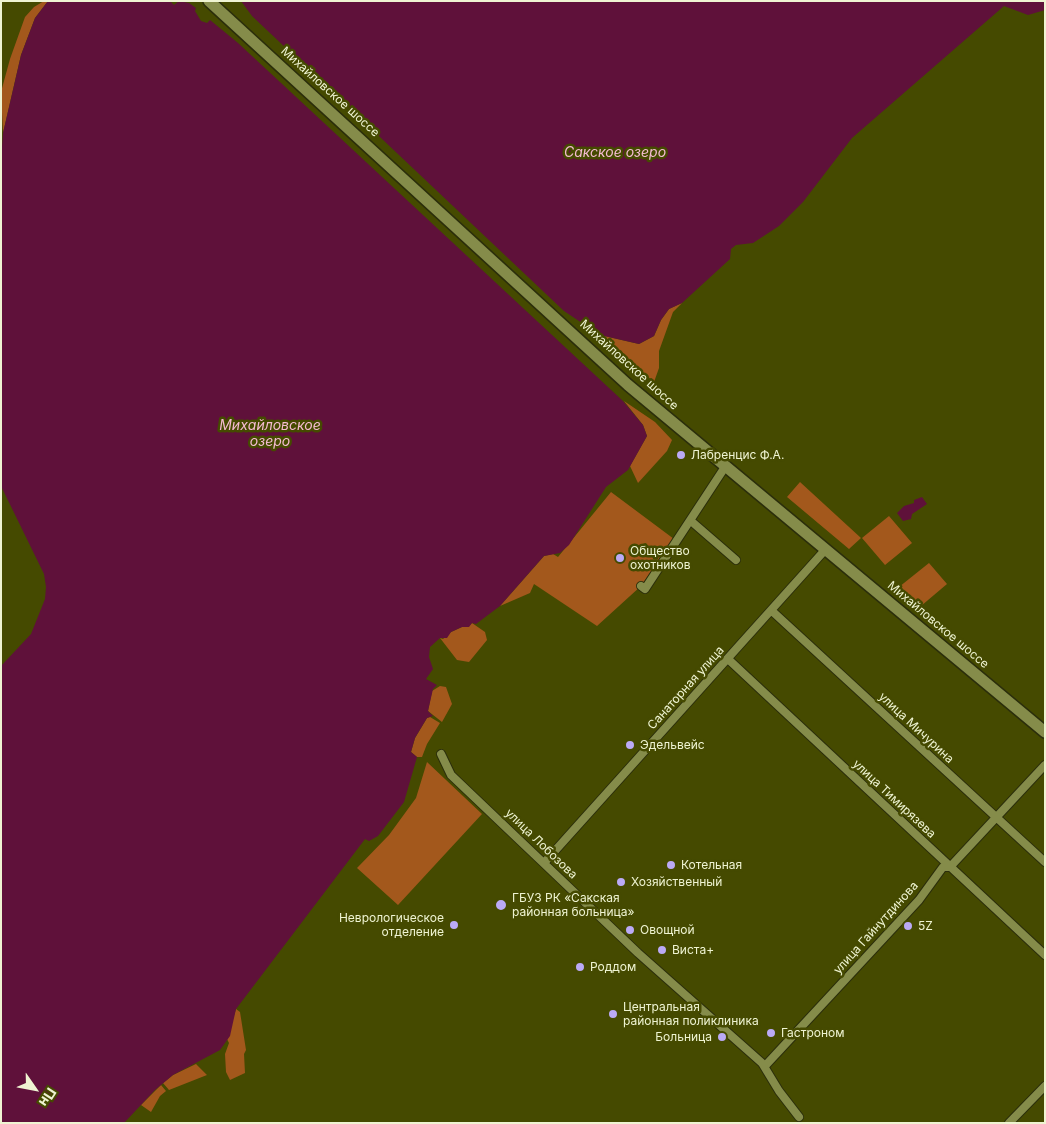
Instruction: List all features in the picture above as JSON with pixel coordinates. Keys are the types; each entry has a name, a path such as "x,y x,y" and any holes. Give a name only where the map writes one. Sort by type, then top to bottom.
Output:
{"main road":[{"name":"Михайловское шоссе","path":"209,1 628,385 724,467 1045,732"}],"street":[{"path":"642,586 646,589 724,467"},
{"path":"691,521 736,560"},
{"name":"Санаторная улица","path":"544,863 825,550"},
{"name":"улица Мичурина","path":"772,611 1045,862"},
{"name":"улица Тимирязева","path":"728,659 1045,955"},
{"name":"улица Лобозова","path":"440,754 452,774 544,863 675,987 766,1068 779,1091 799,1117"},
{"name":"улица Гайнутдинова","path":"766,1068 919,900 943,867 950,866 1045,764"},
{"path":"1009,1123 1045,1086"}],"shaded area":[{"path":"44,1 48,1 35,18 21,55 3,133 1,92 10,59 25,17 34,7"},
{"path":"682,303 673,312 659,351 659,368 654,382 600,335 639,344 654,336 661,320 669,309"},
{"path":"624,401 655,422 672,440 667,451 638,483 630,466 647,436 643,425"},
{"path":"800,482 861,538 849,549 787,497"},
{"path":"611,492 674,539 641,586 597,626 534,584 530,593 500,606 544,556 553,554 558,557"},
{"path":"889,516 912,543 885,565 862,538"},
{"path":"929,563 947,584 921,606 899,587"},
{"path":"472,623 485,632 487,640 469,662 457,660 440,638 443,639 451,632 462,627 468,627"},
{"path":"440,686 446,687 452,704 442,722 428,711 432,691"},
{"path":"430,717 440,723 427,744 422,757 417,757 411,752 415,738 427,718"},
{"path":"427,762 482,814 398,905 357,868 389,835 416,798"},
{"path":"236,1009 240,1012 246,1050 244,1054 245,1073 230,1080 226,1072 225,1054 229,1043 227,1039"},
{"path":"196,1064 207,1075 169,1090 163,1083 173,1075"},
{"path":"161,1085 166,1091 160,1096 151,1112 141,1105"}],"water":[{"name":"Михайловское озеро","path":"48,1 170,1 174,5 179,1 189,3 196,8 195,11 201,21 207,23 210,20 238,43 623,401 643,425 647,436 628,470 606,487 569,545 560,553 544,556 500,606 476,624 472,623 469,627 462,627 451,632 447,638 440,638 430,647 429,657 433,669 426,679 437,685 433,689 428,711 433,716 427,718 415,738 411,752 417,757 404,802 378,836 369,841 365,839 236,1009 230,1036 220,1050 173,1075 155,1090 124,1123 1,1123 1,666 31,634 45,599 46,587 44,574 1,486 1,160 3,133 21,55 35,18"},
{"name":"Сакское озеро","path":"241,1 1045,1 1045,10 1028,15 1004,6 852,138 803,202 779,226 753,243 736,245 731,249 730,259 682,303 669,309 661,320 654,336 639,344 600,335 564,311 252,16"},
{"path":"922,497 927,504 912,514 911,519 903,521 897,513 904,506 914,503 914,500"}],"place":[{"name":"Лабренцис Ф.А.","path":"681,455"},
{"name":"Общество охотников","path":"620,558"},
{"name":"Эдельвейс","path":"630,745"},
{"name":"Котельная","path":"671,865"},
{"name":"Хозяйственный","path":"621,882"},
{"name":"ГБУЗ РК «Сакская районная больница»","path":"501,905"},
{"name":"Неврологическое отделение","path":"454,925"},
{"name":"5Z","path":"908,926"},
{"name":"Овощной","path":"630,930"},
{"name":"Виста+","path":"662,950"},
{"name":"Роддом","path":"580,967"},
{"name":"Центральная районная поликлиника","path":"613,1014"},
{"name":"Гастроном","path":"771,1033"},
{"name":"Больница","path":"722,1037"}]}
